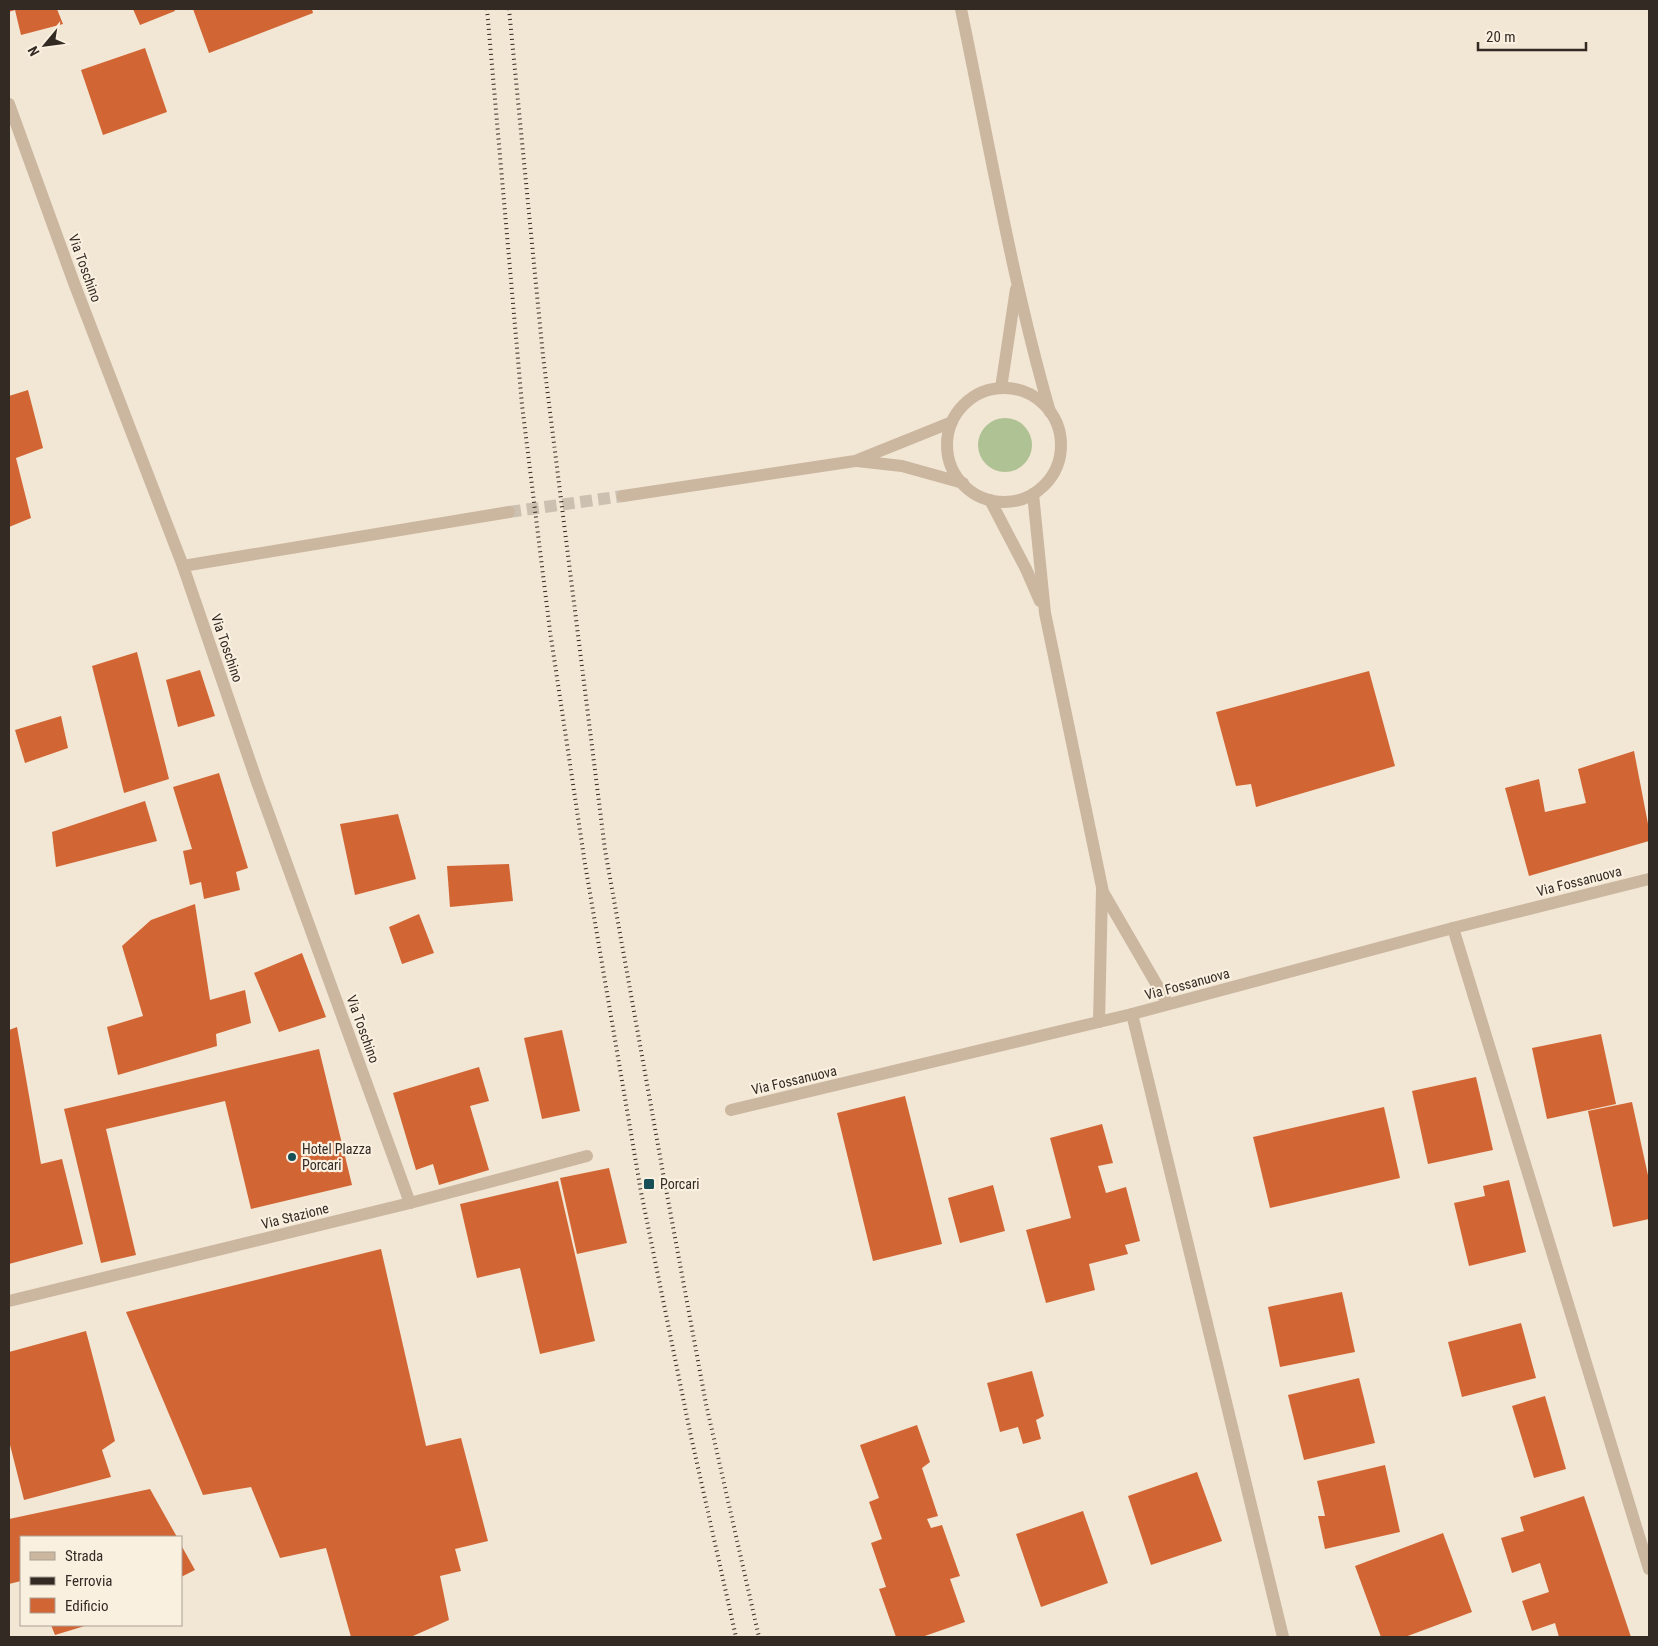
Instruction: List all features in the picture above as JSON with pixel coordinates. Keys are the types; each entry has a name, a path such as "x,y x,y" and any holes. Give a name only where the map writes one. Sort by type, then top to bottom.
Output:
{"street":[{"path":"961,9 1017,279 1039,371 1050,412 1058,429 1061,447 1057,466 1048,482 1033,494 1020,500 1005,502 990,500 979,496 962,483 949,461 947,448 948,434 960,408 972,398 986,390 1002,388 1020,390 1037,398 1050,412"},
{"name":"Via Toschino","path":"9,104 74,282 183,566 257,782 410,1203"},
{"path":"1002,388 1017,279"},
{"path":"623,496 855,461 952,422"},
{"path":"855,461 902,466 962,483"},
{"path":"1033,494 1045,613 1103,892 1168,1004"},
{"path":"990,500 1026,569 1045,613"},
{"path":"183,566 509,512"},
{"name":"Via Fossanuova","path":"731,1110 1132,1014 1453,928 1649,879"},
{"path":"1099,1022 1102,888"},
{"path":"1453,928 1649,1569"},
{"path":"1132,1014 1283,1637"},
{"name":"Via Stazione","path":"9,1301 410,1203 587,1156"}],"green space":[{"path":"1005,418 1015,420 1024,426 1030,435 1032,445 1030,455 1024,464 1015,470 1005,472 995,470 986,464 980,455 978,445 980,435 986,426 995,420"}],"building":[{"path":"9,9 57,9 63,24 21,35 15,10 9,12"},
{"path":"133,9 174,9 175,11 140,25"},
{"path":"193,9 312,9 313,13 209,53"},
{"path":"145,48 167,112 103,135 81,70"},
{"path":"28,390 43,448 16,458 31,518 9,527 9,396"},
{"path":"137,652 169,779 124,793 92,666"},
{"path":"200,670 215,716 178,727 166,680"},
{"path":"1369,671 1395,766 1256,807 1251,784 1236,786 1216,712"},
{"path":"61,716 68,748 25,763 15,730"},
{"path":"1634,751 1649,829 1649,841 1529,876 1505,788 1539,779 1545,812 1586,803 1578,769"},
{"path":"219,773 248,868 236,872 240,890 204,899 201,882 190,885 183,851 192,849 173,787"},
{"path":"145,801 157,841 56,867 52,832"},
{"path":"398,814 416,879 355,895 340,824"},
{"path":"509,864 513,901 450,907 447,866"},
{"path":"195,904 210,1000 245,990 251,1023 216,1034 217,1046 118,1075 107,1027 143,1016 122,946 151,920"},
{"path":"419,914 434,953 402,964 389,927"},
{"path":"302,953 326,1017 279,1032 254,973"},
{"path":"17,1027 41,1164 62,1159 83,1244 9,1264 9,1030"},
{"path":"562,1030 580,1111 542,1119 524,1038"},
{"path":"1601,1034 1616,1104 1547,1119 1532,1048"},
{"name":"Hotel Plazza Porcari","path":"319,1049 352,1185 251,1209 225,1101 106,1129 136,1255 101,1263 64,1109"},
{"path":"479,1067 489,1101 470,1106 489,1170 439,1185 433,1164 416,1170 393,1093"},
{"path":"1476,1077 1493,1150 1428,1164 1412,1091"},
{"path":"905,1096 942,1244 873,1261 837,1113"},
{"path":"1632,1102 1649,1180 1649,1219 1613,1227 1588,1111"},
{"path":"1384,1107 1400,1178 1270,1208 1253,1137"},
{"path":"1102,1124 1113,1163 1098,1166 1106,1193 1126,1187 1140,1241 1125,1245 1128,1254 1089,1264 1095,1290 1046,1303 1026,1230 1071,1218 1050,1138"},
{"path":"609,1168 627,1243 577,1254 560,1178"},
{"path":"1509,1180 1526,1252 1469,1266 1454,1203 1485,1196 1483,1186"},
{"path":"558,1181 595,1341 540,1354 520,1268 477,1278 460,1204"},
{"path":"993,1185 1005,1231 960,1243 948,1198"},
{"path":"381,1249 426,1446 461,1438 488,1541 455,1549 461,1571 440,1576 449,1620 413,1636 351,1637 326,1548 280,1558 251,1487 203,1495 126,1312"},
{"path":"1342,1292 1355,1352 1280,1367 1268,1307"},
{"path":"1521,1323 1536,1378 1462,1397 1448,1342"},
{"path":"86,1331 115,1441 102,1450 111,1477 24,1500 9,1441 9,1352"},
{"path":"1032,1371 1044,1416 1036,1420 1041,1439 1023,1444 1018,1427 1000,1432 987,1383"},
{"path":"1359,1378 1375,1443 1304,1460 1288,1395"},
{"path":"1545,1396 1566,1469 1534,1478 1512,1406"},
{"path":"917,1425 930,1462 922,1468 938,1516 927,1519 931,1528 942,1525 960,1576 950,1579 965,1622 922,1637 896,1637 879,1589 886,1587 871,1543 882,1539 869,1502 879,1498 860,1445"},
{"path":"1385,1465 1400,1532 1325,1549 1318,1516 1325,1516 1317,1481"},
{"path":"1197,1472 1222,1541 1151,1565 1128,1496"},
{"path":"150,1489 176,1536 20,1536 20,1581 9,1584 9,1519"},
{"path":"1584,1496 1631,1637 1559,1637 1555,1623 1532,1631 1522,1601 1549,1592 1540,1563 1512,1573 1501,1538 1524,1531 1520,1517"},
{"path":"1083,1511 1108,1583 1041,1607 1016,1534"},
{"path":"1443,1533 1472,1612 1405,1637 1381,1637 1355,1566"},
{"path":"182,1547 195,1570 182,1576"},
{"path":"51,1626 85,1626 55,1635"}],"tunnel":[{"path":"509,512 623,496"}],"railway":[{"path":"487,9 522,405 550,631 585,864 641,1192 690,1432 736,1637"},
{"path":"509,9 543,356 605,850 706,1404 759,1637"}],"place":[{"name":"Hotel Plazza Porcari","path":"292,1157"},
{"name":"Porcari","path":"649,1184"}]}
